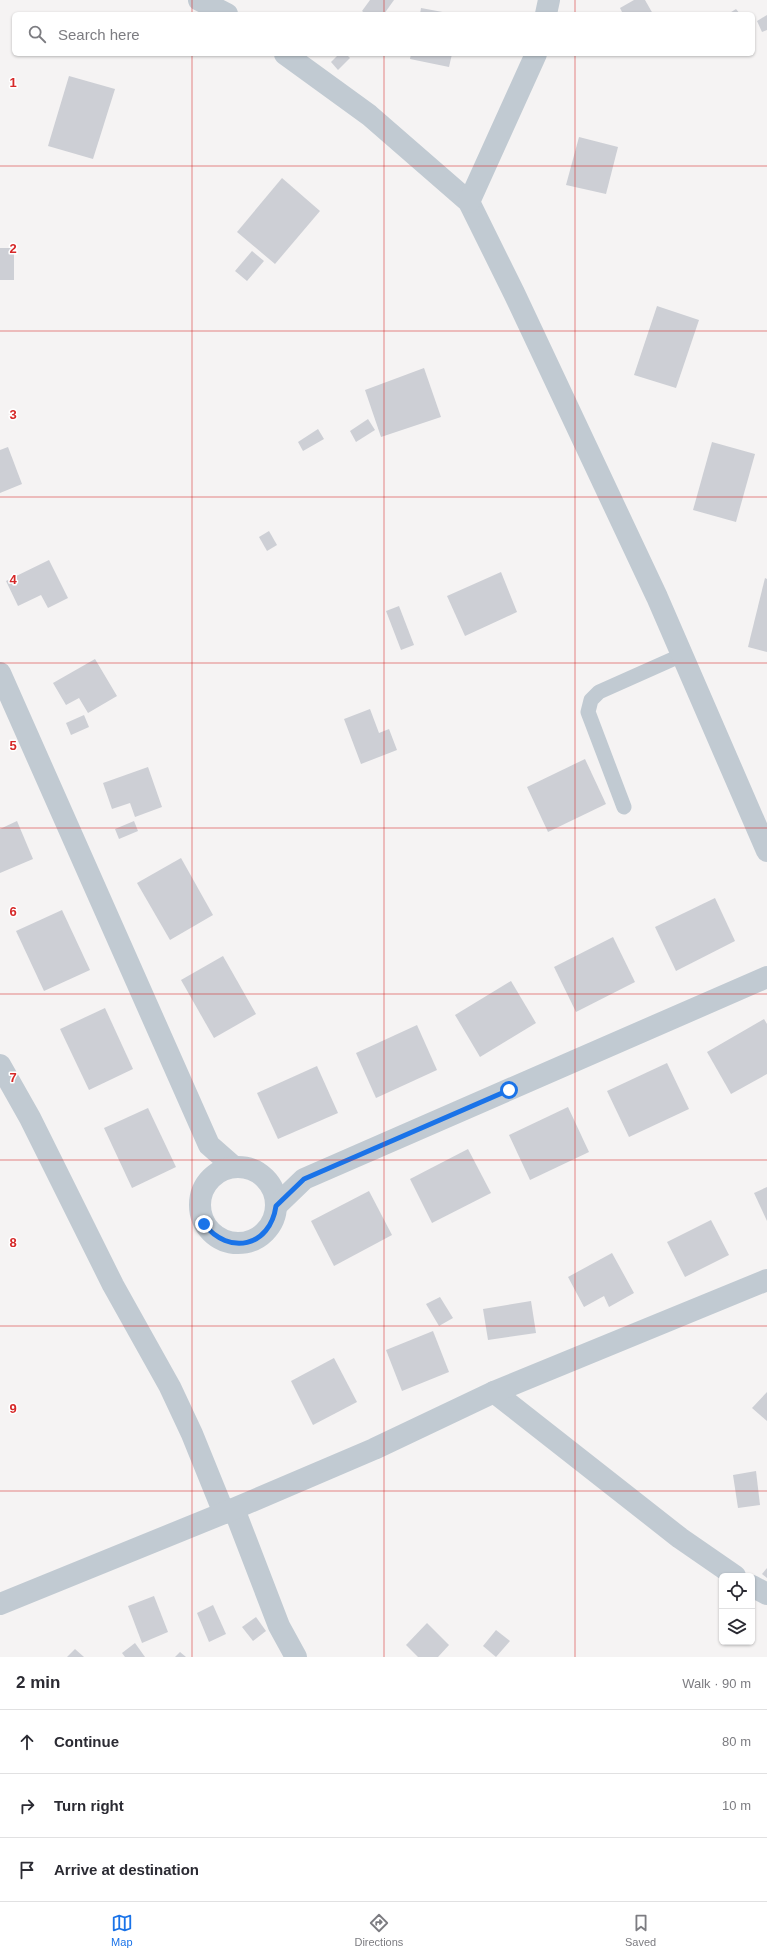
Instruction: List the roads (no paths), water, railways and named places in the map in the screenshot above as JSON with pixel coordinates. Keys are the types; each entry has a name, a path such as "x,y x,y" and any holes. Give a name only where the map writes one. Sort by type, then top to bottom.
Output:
{"street":[{"path":"199,0 223,12"},
{"path":"546,12 549,0"},
{"path":"288,56 369,115 469,202 517,300 657,597 767,851"},
{"path":"469,202 535,56"},
{"path":"0,673 209,1145 234,1167"},
{"path":"276,1206 304,1179 767,977"},
{"path":"0,1065 30,1118 113,1285 170,1387 229,1511 279,1626 296,1657"},
{"path":"203,1187 211,1177 222,1170 234,1167 248,1168 260,1174 269,1183 275,1195 276,1206 270,1226 263,1234 254,1240 244,1243 232,1243 221,1240 204,1224 200,1213 200,1200 209,1145"},
{"path":"260,1174 304,1179"},
{"path":"0,1604 229,1511 374,1449 494,1392 767,1280"},
{"path":"494,1392 680,1538 731,1573"},
{"path":"755,1588 767,1594"}],"lane":[{"path":"624,807 588,712 591,700 599,692 682,655"}]}
